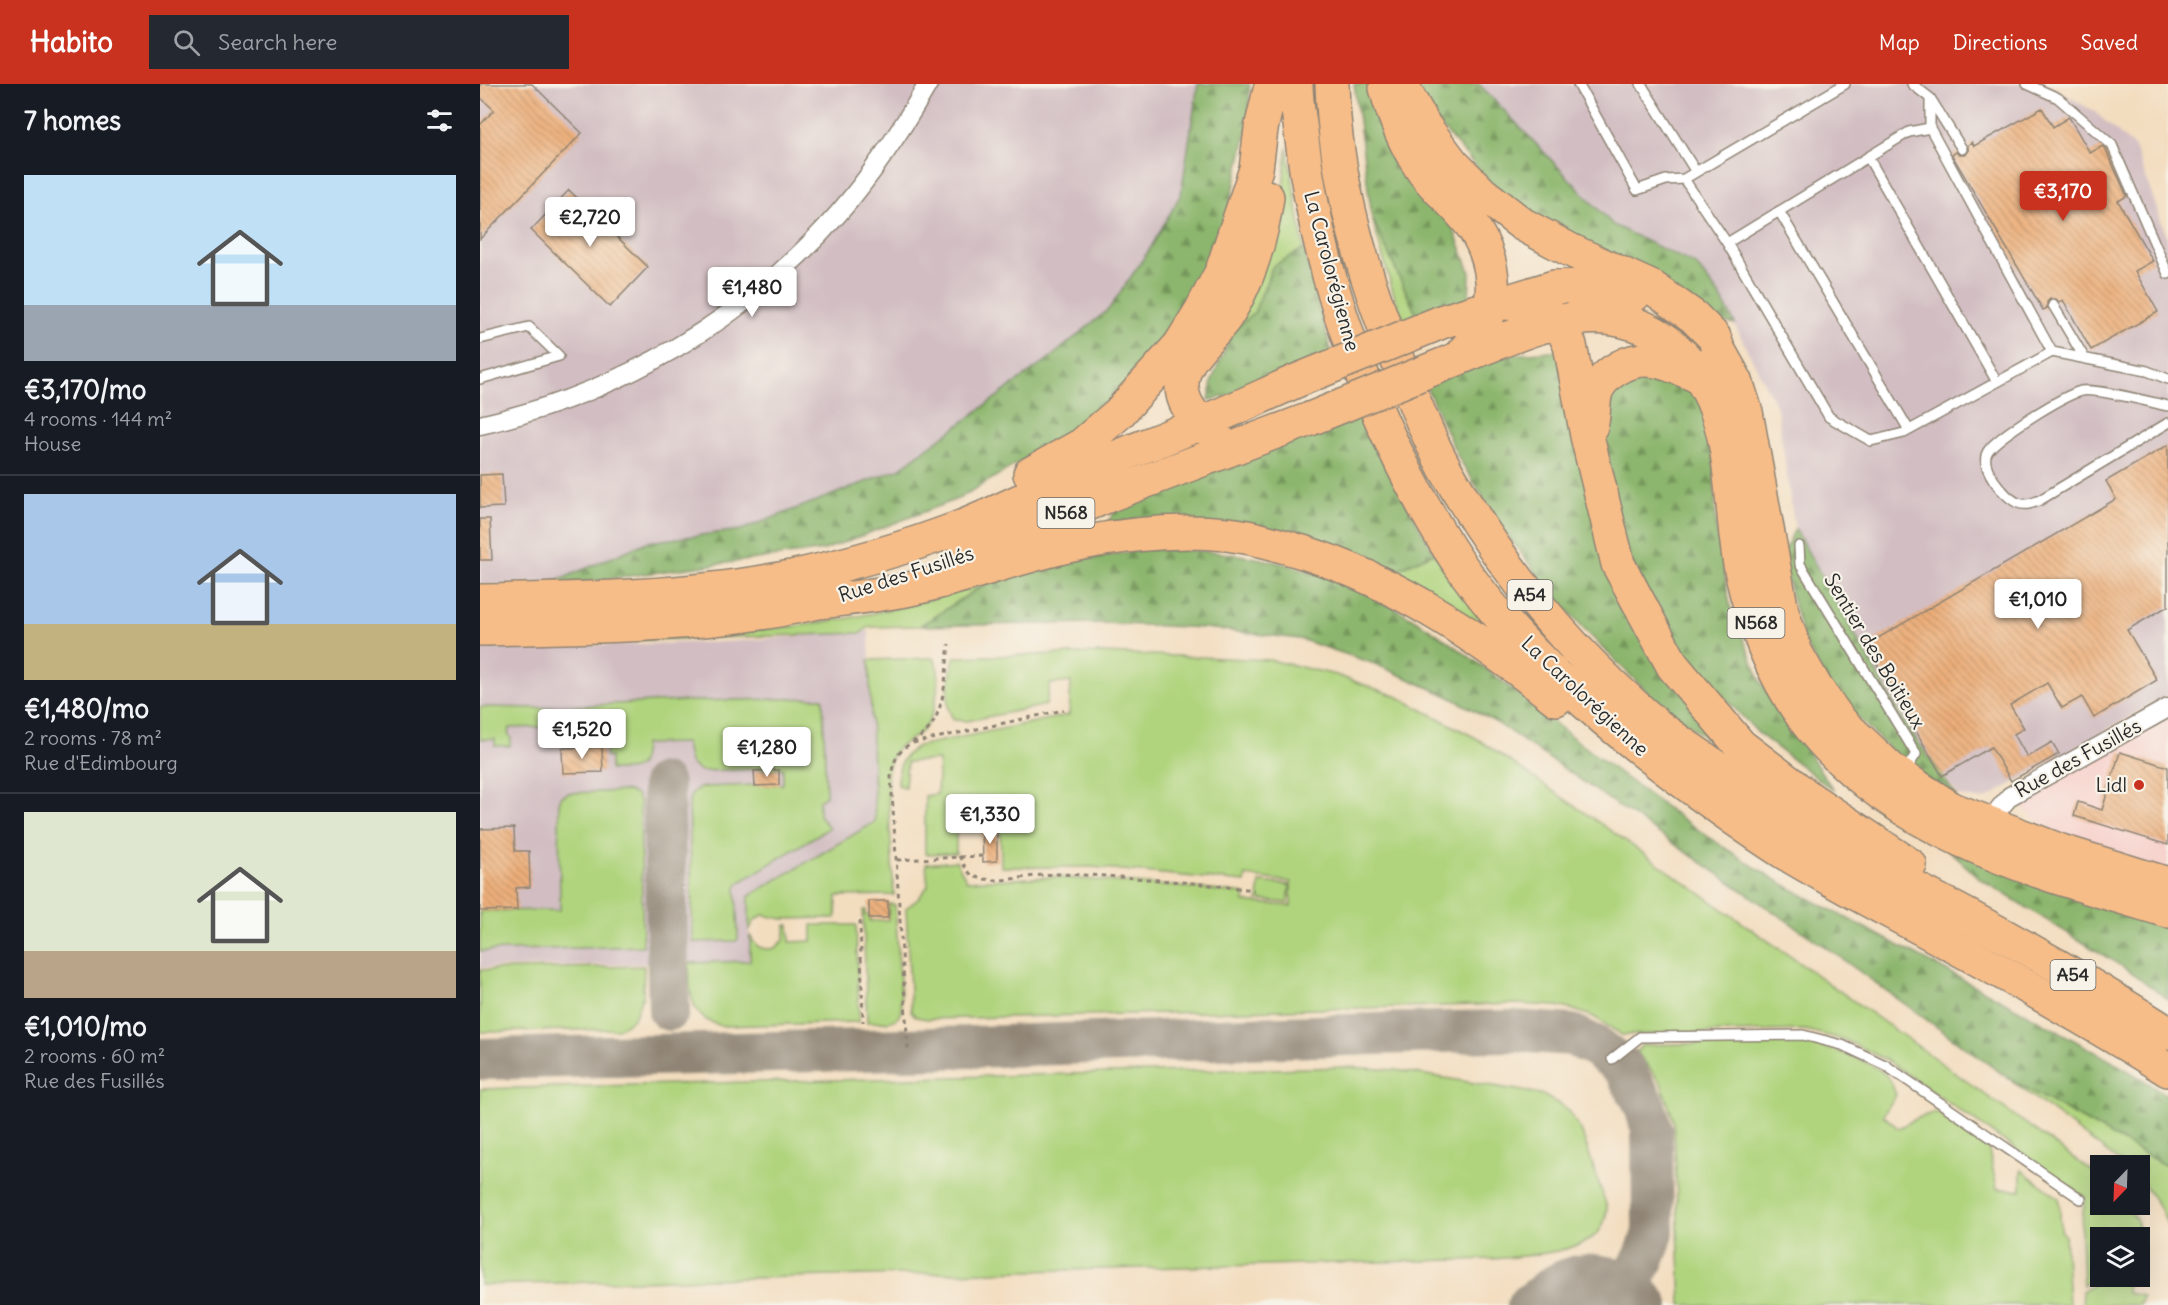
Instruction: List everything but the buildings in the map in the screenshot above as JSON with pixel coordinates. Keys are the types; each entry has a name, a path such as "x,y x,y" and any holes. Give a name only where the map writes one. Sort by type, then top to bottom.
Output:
{"highway":[{"name":"La Carolorégienne","path":"1332,84 1340,164 1355,242 1377,310 1418,413 1450,478 1489,540 1533,598 1582,655 1658,726 1803,827 2104,992 2168,1033"},
{"path":"1385,84 1403,138 1424,172 1477,234 1488,259 1497,304 1478,336 1457,359"},
{"path":"1401,84 1425,127 1453,164 1482,193 1522,224 1570,250 1653,288 1694,317 1714,337 1718,350"},
{"name":"La Carolorégienne","path":"1279,86 1306,172 1322,250 1343,327 1383,427 1419,498 1459,563 1506,622 1562,680 1639,749 1736,821 1784,852 2089,1020 2168,1070"},
{"path":"1238,447 1219,439 1201,423 1183,396 1182,385 1184,375 1195,354 1225,318 1243,285 1254,254 1265,211 1279,86"},
{"path":"843,564 998,493 1082,445 1119,413 1156,374 1180,345 1222,271 1256,169 1261,129 1279,86"},
{"name":"N568","path":"1497,304 1554,286 1598,285 1640,297 1671,313 1718,350 1736,381 1746,412 1782,612 1796,653 1816,688 1885,782"},
{"path":"1497,304 1520,304 1539,309 1559,322 1570,345 1587,436 1618,564 1673,666 1740,745 1812,800 1932,880 1976,920"},
{"name":"Rue des Fusillés","path":"480,601 584,599 735,587 793,576 904,547 957,529 1124,453 1201,423 1296,381 1444,321 1497,304"},
{"name":"N568","path":"1457,359 1532,329 1584,318 1612,319 1637,324 1663,337 1686,358 1703,379 1716,408 1726,446 1741,568 1751,609 1767,652 1804,719 1834,754 1885,782 1952,809 1987,838 2062,878 2168,911"},
{"name":"Rue des Fusillés","path":"480,629 689,621 746,615 820,602 921,572 1112,494 1310,419 1457,359"},
{"path":"1587,436 1593,420 1594,400 1598,387 1609,373 1630,361 1648,359 1665,362 1703,379"},
{"path":"820,602 912,588 1033,554 1113,538 1176,532 1227,534 1276,543 1337,563 1381,583 1442,616 1503,657 1575,715 1639,749"},
{"name":"N568","path":"1987,838 2075,856 2168,884"}],"street":[{"path":"480,425 519,416 607,384 684,344 729,313 809,245 838,214 865,181 928,84"},
{"name":"Rue des Fusillés","path":"1987,838 1999,809 2010,796 2168,708"}],"lane":[{"path":"1578,84 1637,190 1666,180 1684,179 1845,84"},
{"path":"1641,84 1696,172"},
{"path":"1912,84 1930,98 1962,149"},
{"path":"2028,84 2058,98 2112,145 2168,274"},
{"path":"1930,98 1930,128 2052,352"},
{"path":"1727,243 1909,132 1930,128"},
{"path":"1868,157 1997,382"},
{"path":"1684,179 1727,243 1829,417 1871,441 1909,430 2052,352 2147,371 2168,379"},
{"path":"1779,211 1909,430"},
{"path":"2053,305 2085,359"},
{"path":"480,339 530,327 559,357 480,379"},
{"path":"2168,406 2096,391 2083,391 2026,421 1988,451 1986,461 1990,474 2003,492 2019,503 2031,504 2168,423"},
{"name":"Sentier des Boitieux","path":"1799,546 1800,564 1916,754 1909,765 1885,782"},
{"path":"1612,1059 1640,1037 1803,1035 1842,1045 1885,1065 2081,1199"}],"path":[{"path":"908,1049 892,770 893,762 901,750 922,735 935,720 944,686 949,644"},
{"path":"912,743 1064,710"},
{"path":"959,856 969,873 978,878 1001,879 1054,874 1139,877 1254,890"},
{"path":"897,860 982,856"},
{"path":"860,921 863,1022"}],"shaded area":[{"path":"480,84 1198,84 1181,194 1150,249 1109,309 1051,357 899,469 741,530 647,542 552,583 480,585"},
{"path":"1479,84 2047,84 2095,112 2135,148 2168,240 2168,695 1984,800 1959,796 1909,729 1795,529 1777,408 1720,296 1696,265 1613,225"},
{"path":"869,631 875,822 749,896 750,961 480,968 480,648 724,642"},
{"path":"2168,717 2168,878 2075,856 2010,796"}],"green space":[{"path":"1198,84 1250,84 1248,127 1229,209 1190,301 1135,377 1087,420 960,498 824,550 584,582 552,583 647,542 741,530 899,469 1051,357 1109,309 1150,249 1181,194"},
{"path":"1354,84 1379,84 1412,174 1453,228 1470,272 1469,299 1418,318 1372,218"},
{"path":"1404,84 1479,84 1613,225 1696,265 1720,296 1735,324 1708,318 1530,228"},
{"path":"1287,147 1304,249 1273,266 1254,313 1232,332 1281,208"},
{"path":"1372,218 1418,318 1406,326 1393,292"},
{"path":"1304,249 1333,356 1246,392 1209,400 1212,380 1232,332 1254,313 1273,266"},
{"path":"1560,350 1589,495 1755,782 1719,748 1650,695 1586,631 1546,586 1503,529 1458,457 1425,384 1498,356"},
{"path":"1631,370 1679,376 1712,409 1716,528 1730,605 1761,683 1834,791 1758,733 1676,646 1632,562 1604,483 1600,410"},
{"path":"1359,416 1434,553 1385,575 1170,521 1108,522 1117,508"},
{"path":"1795,529 1909,729 1957,797 1912,770 1837,698 1804,641 1781,557"},
{"path":"1148,549 1194,550 1239,555 1284,564 1328,577 1368,594 1405,614 1474,660 1625,778 1745,861 1804,896 2047,1025 2168,1096 2168,1167 2008,1078 1831,951 1497,723 1450,697 1375,664 1300,639 1205,628 1102,623 920,626 985,584 1069,561"},
{"path":"1434,553 1492,629 1488,635 1385,575"},
{"path":"985,584 920,626 869,627 861,633 480,645 662,637 799,626 880,612"},
{"path":"1103,653 1270,660 1336,675 1396,696 1476,738 1912,1042 2090,1170 2090,1215 2133,1215 2138,1227 2090,1227 2090,1282 2083,1285 2081,1231 2085,1197 1888,1061 1845,1040 1805,1030 1622,1035 1594,1017 1574,1010 1557,1006 1516,1004 928,1019 916,1017 911,1011 906,908 918,899 928,886 926,864 956,861 967,881 1055,877 1245,894 1244,902 1291,906 1291,882 1246,876 1245,882 1092,867 1001,867 1000,824 956,829 956,853 925,854 925,796 937,794 939,760 907,762 905,787 898,785 898,778 902,762 908,754 918,746 1069,715 1071,682 1050,684 1046,705 967,721 954,720 947,698 954,657"},
{"path":"933,658 938,672 938,681 929,720 919,733 897,749 887,776 894,895 837,896 836,918 783,919 763,915 754,921 749,931 749,896 875,822 869,660"},
{"path":"823,698 826,796 819,801 819,815 829,828 740,882 736,887 738,939 736,941 693,942 689,801 694,791 704,787 783,784 783,768 701,771 691,763 686,743 644,744 642,760 636,768 610,770 610,757 606,757 605,747 550,745 553,730 544,727 510,728 508,733 511,738 510,746 495,746 495,739 480,739 480,707 542,708 653,702"},
{"path":"628,791 636,795 640,802 643,946 480,951 480,911 560,910 559,803 561,797 568,793"},
{"path":"1944,846 2168,926 2168,999 2131,972 1980,879"},
{"path":"1260,882 1290,885 1288,903 1258,900"},
{"path":"889,904 895,905 902,1012 891,1021 867,1022 863,910 866,910 870,921 888,920"},
{"path":"786,925 789,925 790,942 812,941 812,925 856,925 858,1022 725,1026 704,1018 698,1012 691,994 689,963 750,961 750,935 754,943 760,947 775,948 784,940"},
{"path":"644,966 643,998 638,1010 634,1018 617,1029 480,1032 480,970"},
{"path":"1798,1041 1860,1060 1882,1072 1889,1080 1896,1095 1883,1115 1898,1128 1936,1112 1988,1146 1997,1189 2021,1190 2021,1170 2059,1198 2061,1230 2065,1235 2069,1305 1681,1305 1674,1122 1661,1083 1637,1052 1642,1045"},
{"path":"1348,1067 1396,1070 1541,1094 1566,1108 1581,1130 1607,1207 1600,1230 1592,1238 1566,1249 1493,1259 480,1285 480,1089"},
{"path":"2008,1078 2146,1155 2111,1155"},
{"path":"2150,1157 2168,1167 2168,1227 2162,1211 2150,1194"},
{"path":"2090,1287 2127,1287 2127,1293 2143,1297 2140,1305 2083,1305 2082,1291"}],"taxiway":[{"path":"663,784 669,1010"},
{"path":"480,1059 908,1049 1439,1032 1514,1031 1572,1035 1597,1047 1623,1067 1643,1101 1652,1129 1653,1232 1644,1258 1638,1269 1621,1288 1598,1301 1584,1305"},
{"path":"1528,1305 1564,1281 1590,1275 1603,1276 1627,1286 1648,1305"}],"place":[{"name":"Lidl","path":"2139,785"}]}
